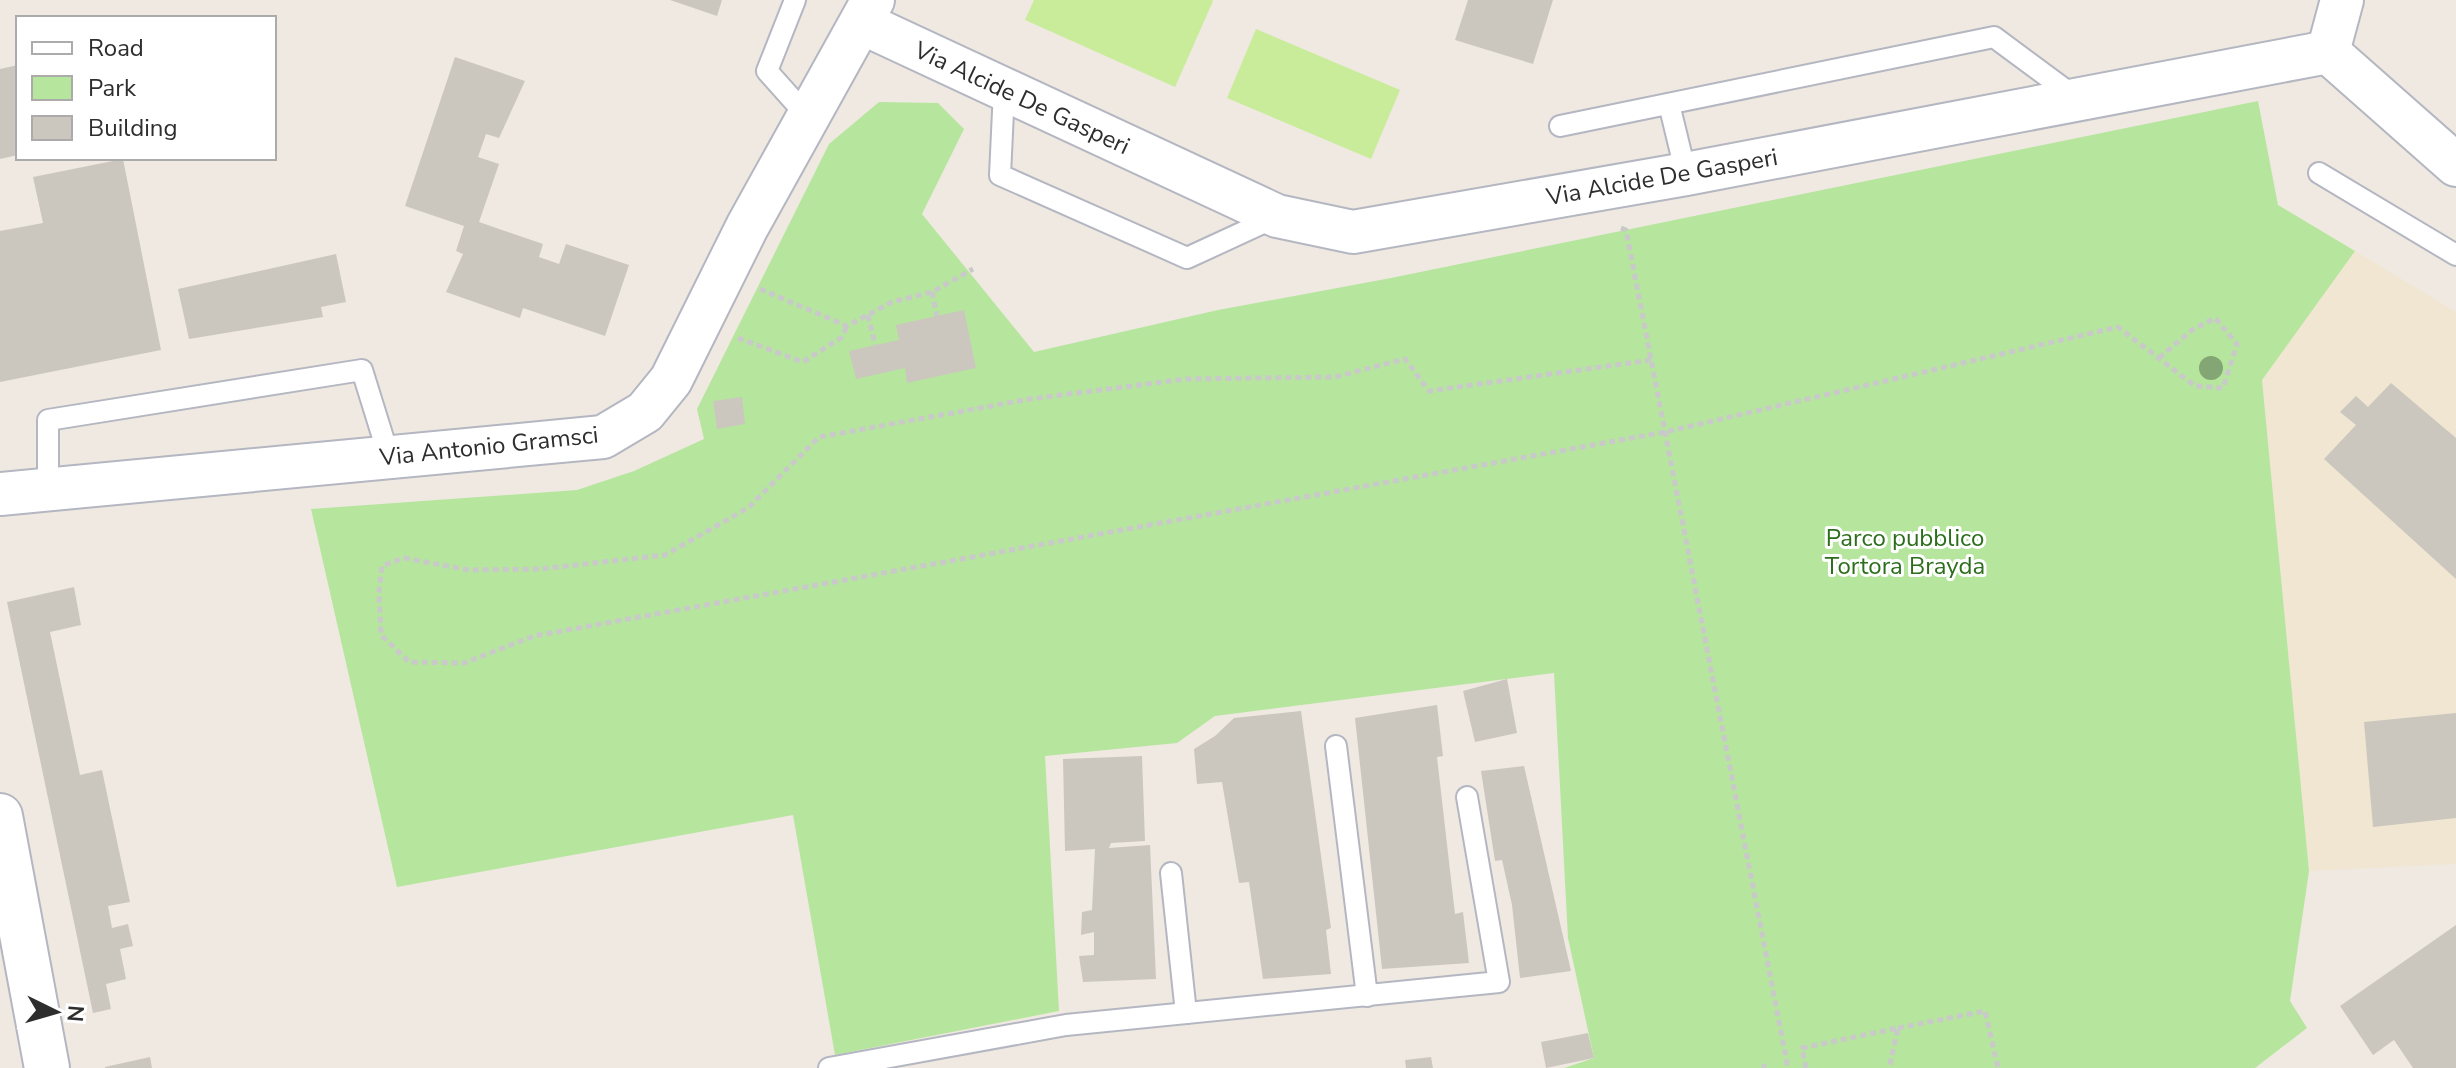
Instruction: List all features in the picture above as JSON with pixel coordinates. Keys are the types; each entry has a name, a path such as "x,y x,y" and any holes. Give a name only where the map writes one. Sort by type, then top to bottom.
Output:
{"main road":[{"path":"0,816 47,1068"}],"street":[{"path":"2342,0 2328,52 2456,165"},
{"name":"Via Antonio Gramsci","path":"0,494 603,437 645,412 671,380 747,227 868,12"},
{"name":"Via Alcide De Gasperi","path":"868,12 1004,90 1277,216 1353,232 1686,174 2328,52"}],"lane":[{"path":"795,0 767,71 809,118"},
{"path":"1560,126 1994,37 2079,99"},
{"path":"1004,90 1000,175 1187,258 1277,216"},
{"path":"1669,104 1686,174"},
{"path":"2319,173 2456,255"},
{"path":"48,490 48,420 362,370 389,457"},
{"path":"1336,746 1367,996"},
{"path":"829,1068 1066,1025 1499,982 1467,797"},
{"path":"1171,873 1186,1013"}],"path":[{"path":"1626,230 1788,1068"},
{"path":"728,334 803,362 842,337 847,326 892,302 932,292 973,269"},
{"path":"751,286 847,326"},
{"path":"932,292 937,316"},
{"path":"868,315 875,345"},
{"path":"1651,360 1429,391 1405,359 1335,377 1186,379 1030,399 819,437 748,508 665,555 540,569 469,570 404,558 382,566 379,593 381,635 409,662 464,663 534,636 1665,432 2118,327 2195,386 2223,388 2237,344 2215,318 2192,330 2160,357"},
{"path":"1806,1068 1802,1048 1985,1011 1998,1068"},
{"path":"1889,1068 1898,1028"}],"shaded area":[{"path":"2355,251 2456,312 2456,864 2309,871 2262,380"}],"green space":[{"path":"1034,0 1213,1 1175,87 1025,20"},
{"path":"1256,29 1400,90 1371,159 1227,98"},
{"name":"Parco pubblico Tortora Brayda","path":"2258,101 2278,205 2355,251 2262,380 2309,871 2290,1001 2307,1028 2255,1068 1564,1068 1594,1058 1568,938 1554,673 1215,716 1177,743 1045,756 1059,1011 835,1055 793,815 397,887 311,509 577,490 634,471 704,439 697,409 829,144 879,102 938,103 964,129 922,214 1034,352 1218,310 1391,278"}],"building":[{"path":"670,0 722,0 717,16"},
{"path":"1468,0 1553,0 1533,64 1455,40"},
{"path":"455,57 525,81 499,138 486,134 478,157 499,164 479,222 543,244 539,257 559,264 566,244 629,265 605,336 523,308 520,318 446,292 463,254 456,251 464,226 405,206"},
{"path":"16,65 16,155 0,159 0,69"},
{"path":"123,160 161,350 0,382 0,231 43,223 33,177"},
{"path":"336,254 346,302 321,307 323,317 189,339 178,289"},
{"path":"964,310 976,368 907,383 905,368 856,379 849,351 899,340 896,325"},
{"path":"2391,383 2456,438 2456,579 2324,459 2356,425 2340,412 2356,396 2368,407"},
{"path":"742,397 745,424 717,429 713,401"},
{"path":"74,587 81,625 50,632 80,775 102,770 130,902 108,906 112,928 128,924 133,946 120,949 126,979 106,984 111,1009 93,1013 7,602"},
{"path":"1507,679 1517,733 1475,742 1463,691"},
{"path":"1437,705 1443,756 1437,757 1455,914 1463,912 1469,963 1382,969 1355,718"},
{"path":"1301,711 1331,928 1326,930 1331,974 1263,979 1249,882 1239,883 1222,782 1197,784 1194,749 1215,736 1234,718"},
{"path":"2456,713 2456,818 2373,827 2364,722"},
{"path":"1142,756 1145,841 1111,843 1109,848 1150,845 1156,979 1083,982 1079,956 1094,955 1094,932 1081,935 1082,912 1092,910 1095,849 1065,851 1063,759"},
{"path":"1524,766 1571,971 1520,978 1512,905 1502,860 1495,861 1481,771"},
{"path":"2456,925 2456,1068 2413,1068 2394,1040 2373,1055 2340,1006"},
{"path":"1588,1033 1594,1058 1546,1068 1541,1042"},
{"path":"150,1057 152,1068 105,1068 105,1067"},
{"path":"1431,1057 1433,1068 1406,1068 1405,1060"}]}
